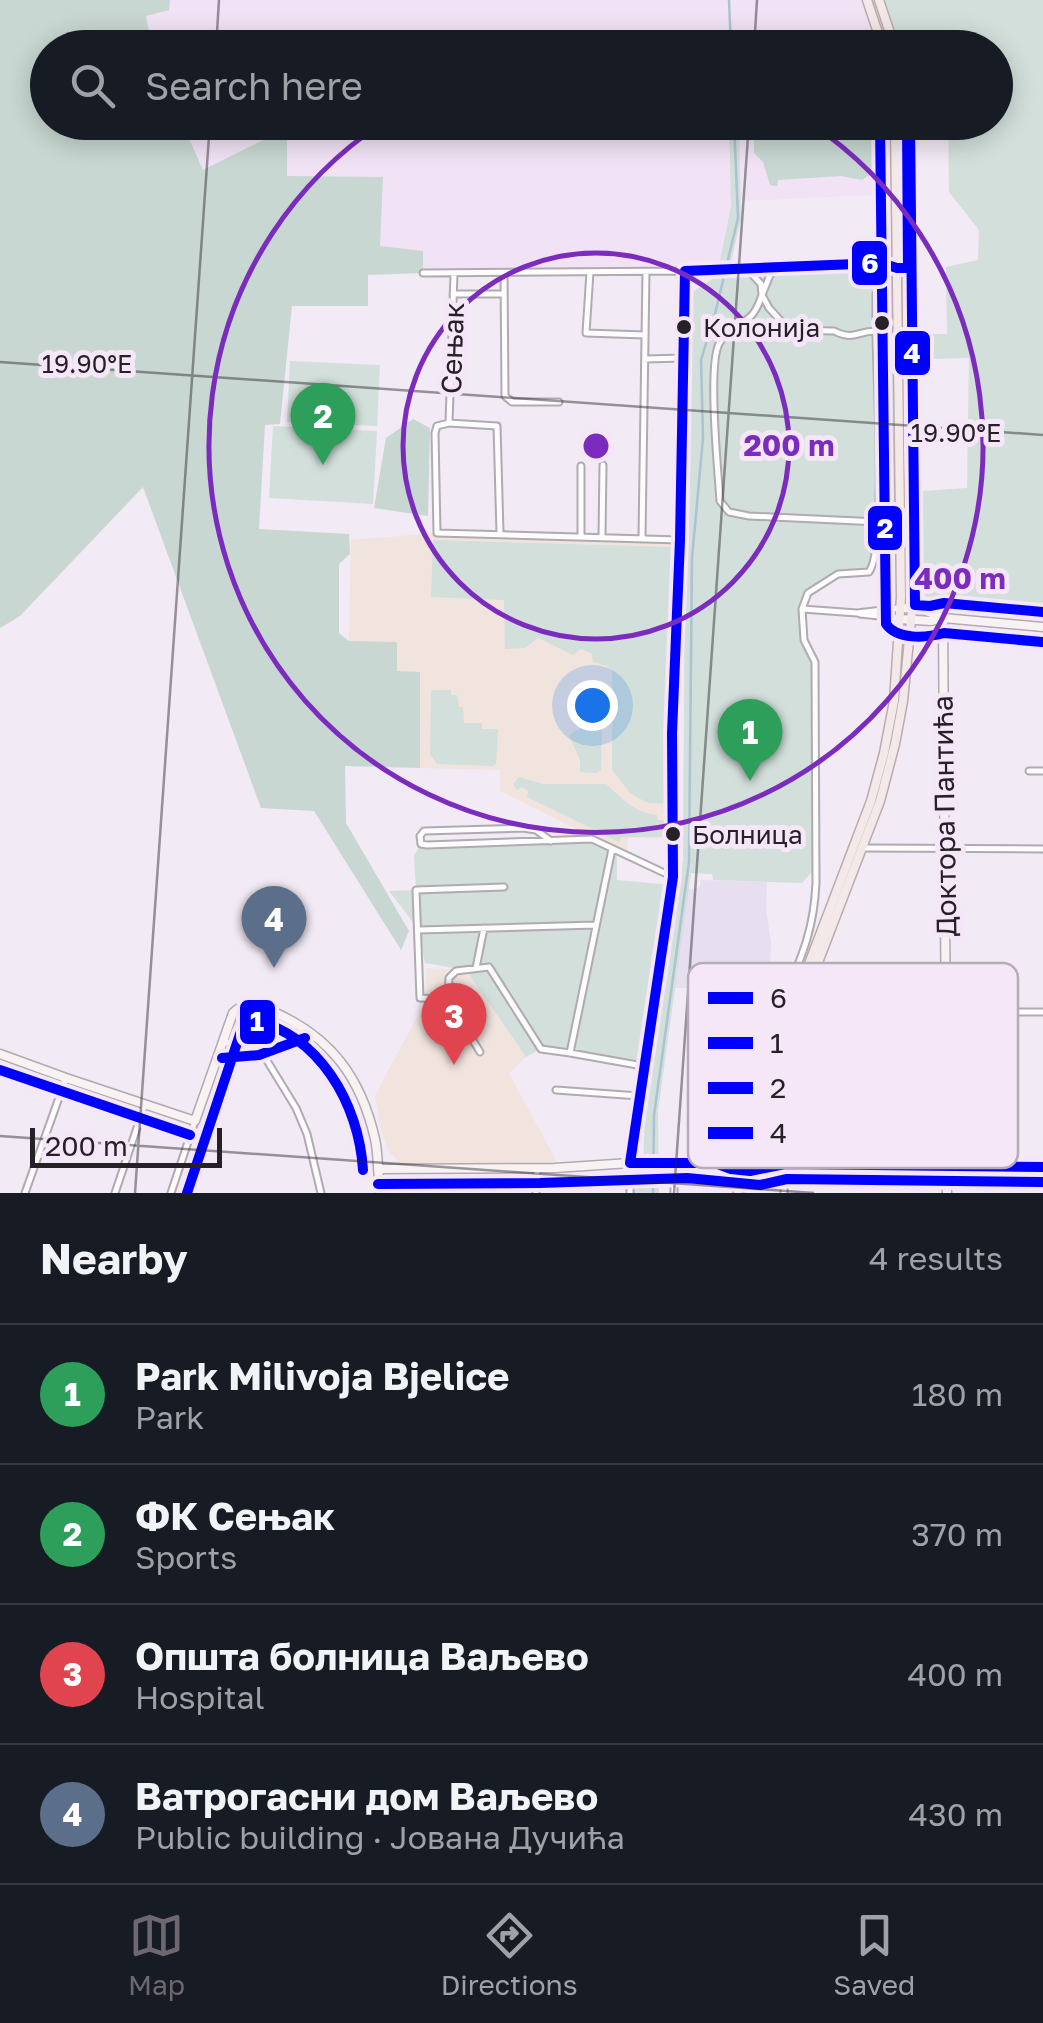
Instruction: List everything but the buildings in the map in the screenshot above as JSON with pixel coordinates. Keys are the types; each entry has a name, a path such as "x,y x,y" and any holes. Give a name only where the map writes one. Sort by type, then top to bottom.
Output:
{"main road":[{"path":"867,0 878,30"},
{"path":"879,0 890,30"},
{"path":"813,963 879,773 894,701 901,608 895,140"},
{"path":"816,963 880,801 905,687 912,619 906,140"},
{"path":"738,1193 739,1170"},
{"path":"750,1193 752,1170"}],"street":[{"path":"422,273 646,272 908,264"},
{"path":"778,267 748,319 719,343 714,366 720,501 729,512 749,516 879,522"},
{"path":"745,268 761,284 769,308 791,332"},
{"path":"630,1163 673,877 672,733 686,271"},
{"path":"590,272 586,333 645,335"},
{"path":"642,537 646,272"},
{"name":"Сењак","path":"450,423 454,273"},
{"name":"Сењак","path":"504,273 505,396 512,402 558,402"},
{"path":"453,294 504,294"},
{"path":"798,963 815,914 817,830 816,662 804,640 802,609 808,592 838,574 869,572 875,564 879,522 876,294"},
{"path":"733,329 834,331 844,336 876,330"},
{"path":"645,358 684,358"},
{"name":"Сењак","path":"450,423 498,428 500,533 437,533 438,426 450,423"},
{"path":"602,464 602,536"},
{"path":"580,466 580,535"},
{"path":"500,533 680,540"},
{"path":"857,613 912,608 943,618"},
{"path":"802,609 1043,627"},
{"name":"Доктора Пантића","path":"943,618 945,963"},
{"path":"1029,771 1043,771"},
{"path":"551,841 536,830 523,828 424,831 420,836 420,844 427,845 551,841 592,839 673,877"},
{"path":"570,1053 612,848"},
{"path":"864,848 1043,849"},
{"path":"448,1000 420,998 416,890 504,887"},
{"path":"420,930 596,925"},
{"path":"476,968 484,928"},
{"path":"480,1052 448,1000 449,978 456,971 488,967 541,1049 643,1066"},
{"path":"171,1193 221,1042 233,1013 240,1005 248,1004 300,1024 338,1057 361,1096 374,1138 381,1193"},
{"path":"1018,1012 1043,1012"},
{"path":"221,1042 255,1041 300,1024"},
{"path":"255,1041 296,1108 307,1134 321,1193"},
{"path":"0,1054 194,1121"},
{"path":"25,1193 66,1078"},
{"path":"556,1090 639,1096"},
{"path":"115,1193 145,1104"},
{"path":"674,1164 674,1193"},
{"path":"378,1169 688,1164"},
{"path":"536,1193 537,1168"},
{"path":"722,1168 772,1168"},
{"path":"784,1193 785,1168"}],"shaded area":[{"path":"0,0 867,0 877,30 30,30 30,140 895,140 896,194 738,201 725,270 289,273 20,616 0,628"},
{"path":"0,0 170,0 169,10 146,16 149,30 30,30 30,140 190,140 203,170 263,140 287,140 287,176 383,177 380,246 423,251 423,273 368,275 368,306 292,306 280,424 265,425 259,529 349,534 350,554 339,564 339,633 349,641 397,642 397,671 420,672 420,768 345,766 346,823 409,931 401,950 314,811 261,808 143,487 20,616 0,628"},
{"path":"878,0 1043,0 1043,614 958,595 955,608 927,599 920,586 917,453 921,453 922,491 967,488 969,358 928,359 929,334 947,334 946,267 978,260 979,230 949,192 948,140 1013,140 1013,30 889,30"},
{"path":"729,140 739,140 741,219 728,275 885,270 894,278 896,525 879,522 875,564 869,572 838,574 808,592 802,609 804,640 815,662 816,867 802,883 713,880 712,874 691,873 658,1111 659,1193 630,1193 630,1187 643,1172 645,1106 683,861 685,564 680,539 685,297 717,276 731,206"},
{"path":"754,140 876,140 873,173 862,180 841,176 778,180 777,186 770,185 763,162 754,153"},
{"path":"290,361 380,365 377,426 287,422"},
{"path":"413,419 430,428 428,516 374,508 386,438"},
{"path":"273,426 377,431 373,504 269,498"},
{"path":"437,533 680,540 672,839 628,838 627,855 500,791 500,770 420,768 420,673 397,671 349,641 351,540"},
{"path":"433,540 672,547 666,804 649,803 630,793 612,770 612,671 593,662 592,654 581,649 573,655 538,638 525,648 505,649 504,600 431,597"},
{"path":"433,690 451,690 451,695 457,695 464,723 482,723 482,729 498,729 496,764 437,764 430,754"},
{"path":"597,718 602,723 601,770 580,772 580,760 569,735"},
{"path":"519,777 543,784 606,784 635,808 665,820 665,837 621,837 619,842 527,797 528,791 522,787 517,790 513,784"},
{"path":"592,839 617,857 617,880 671,885 643,1066 541,1049 526,1057 466,970 425,963 419,930 389,891 416,890 414,856 421,844"},
{"path":"701,880 767,882 770,963 688,963 688,988 675,988 688,890 700,887"},
{"path":"427,968 466,970 526,1057 509,1073 560,1168 404,1168 388,1150 375,1095 425,1002"}],"waterway":[{"path":"729,0 730,30"},
{"path":"653,1193 654,1115 689,862 692,558 703,438 701,360 738,218 735,140"}],"transit line":[{"name":"2","path":"880,140 886,624 897,633 912,636 944,633 1042,642"},
{"name":"6","path":"685,271 881,263 908,268 907,140"},
{"name":"4","path":"910,140 915,605 944,603 1043,612"},
{"name":"6","path":"630,1163 673,877 672,733 685,271"},
{"name":"1","path":"187,1193 248,1019 295,1039 331,1075 353,1120 363,1170"},
{"name":"1","path":"222,1058 259,1055 305,1038"},
{"name":"1","path":"0,1070 190,1135"},
{"name":"6","path":"630,1163 688,1163"},
{"name":"6","path":"1018,1167 1043,1167"},
{"name":"6","path":"728,1168 765,1168"},
{"name":"1","path":"378,1184 687,1178 760,1185 787,1179 1043,1182"}],"place":[{"name":"Колонија","path":"684,327"},
{"name":"ФК Сењак","path":"323,465"},
{"name":"Park Milivoja Bjelice","path":"750,781"},
{"name":"Болница","path":"673,834"},
{"name":"Ватрогасни дом Ваљево","path":"274,968"},
{"name":"Општа болница Ваљево","path":"454,1065"}]}
